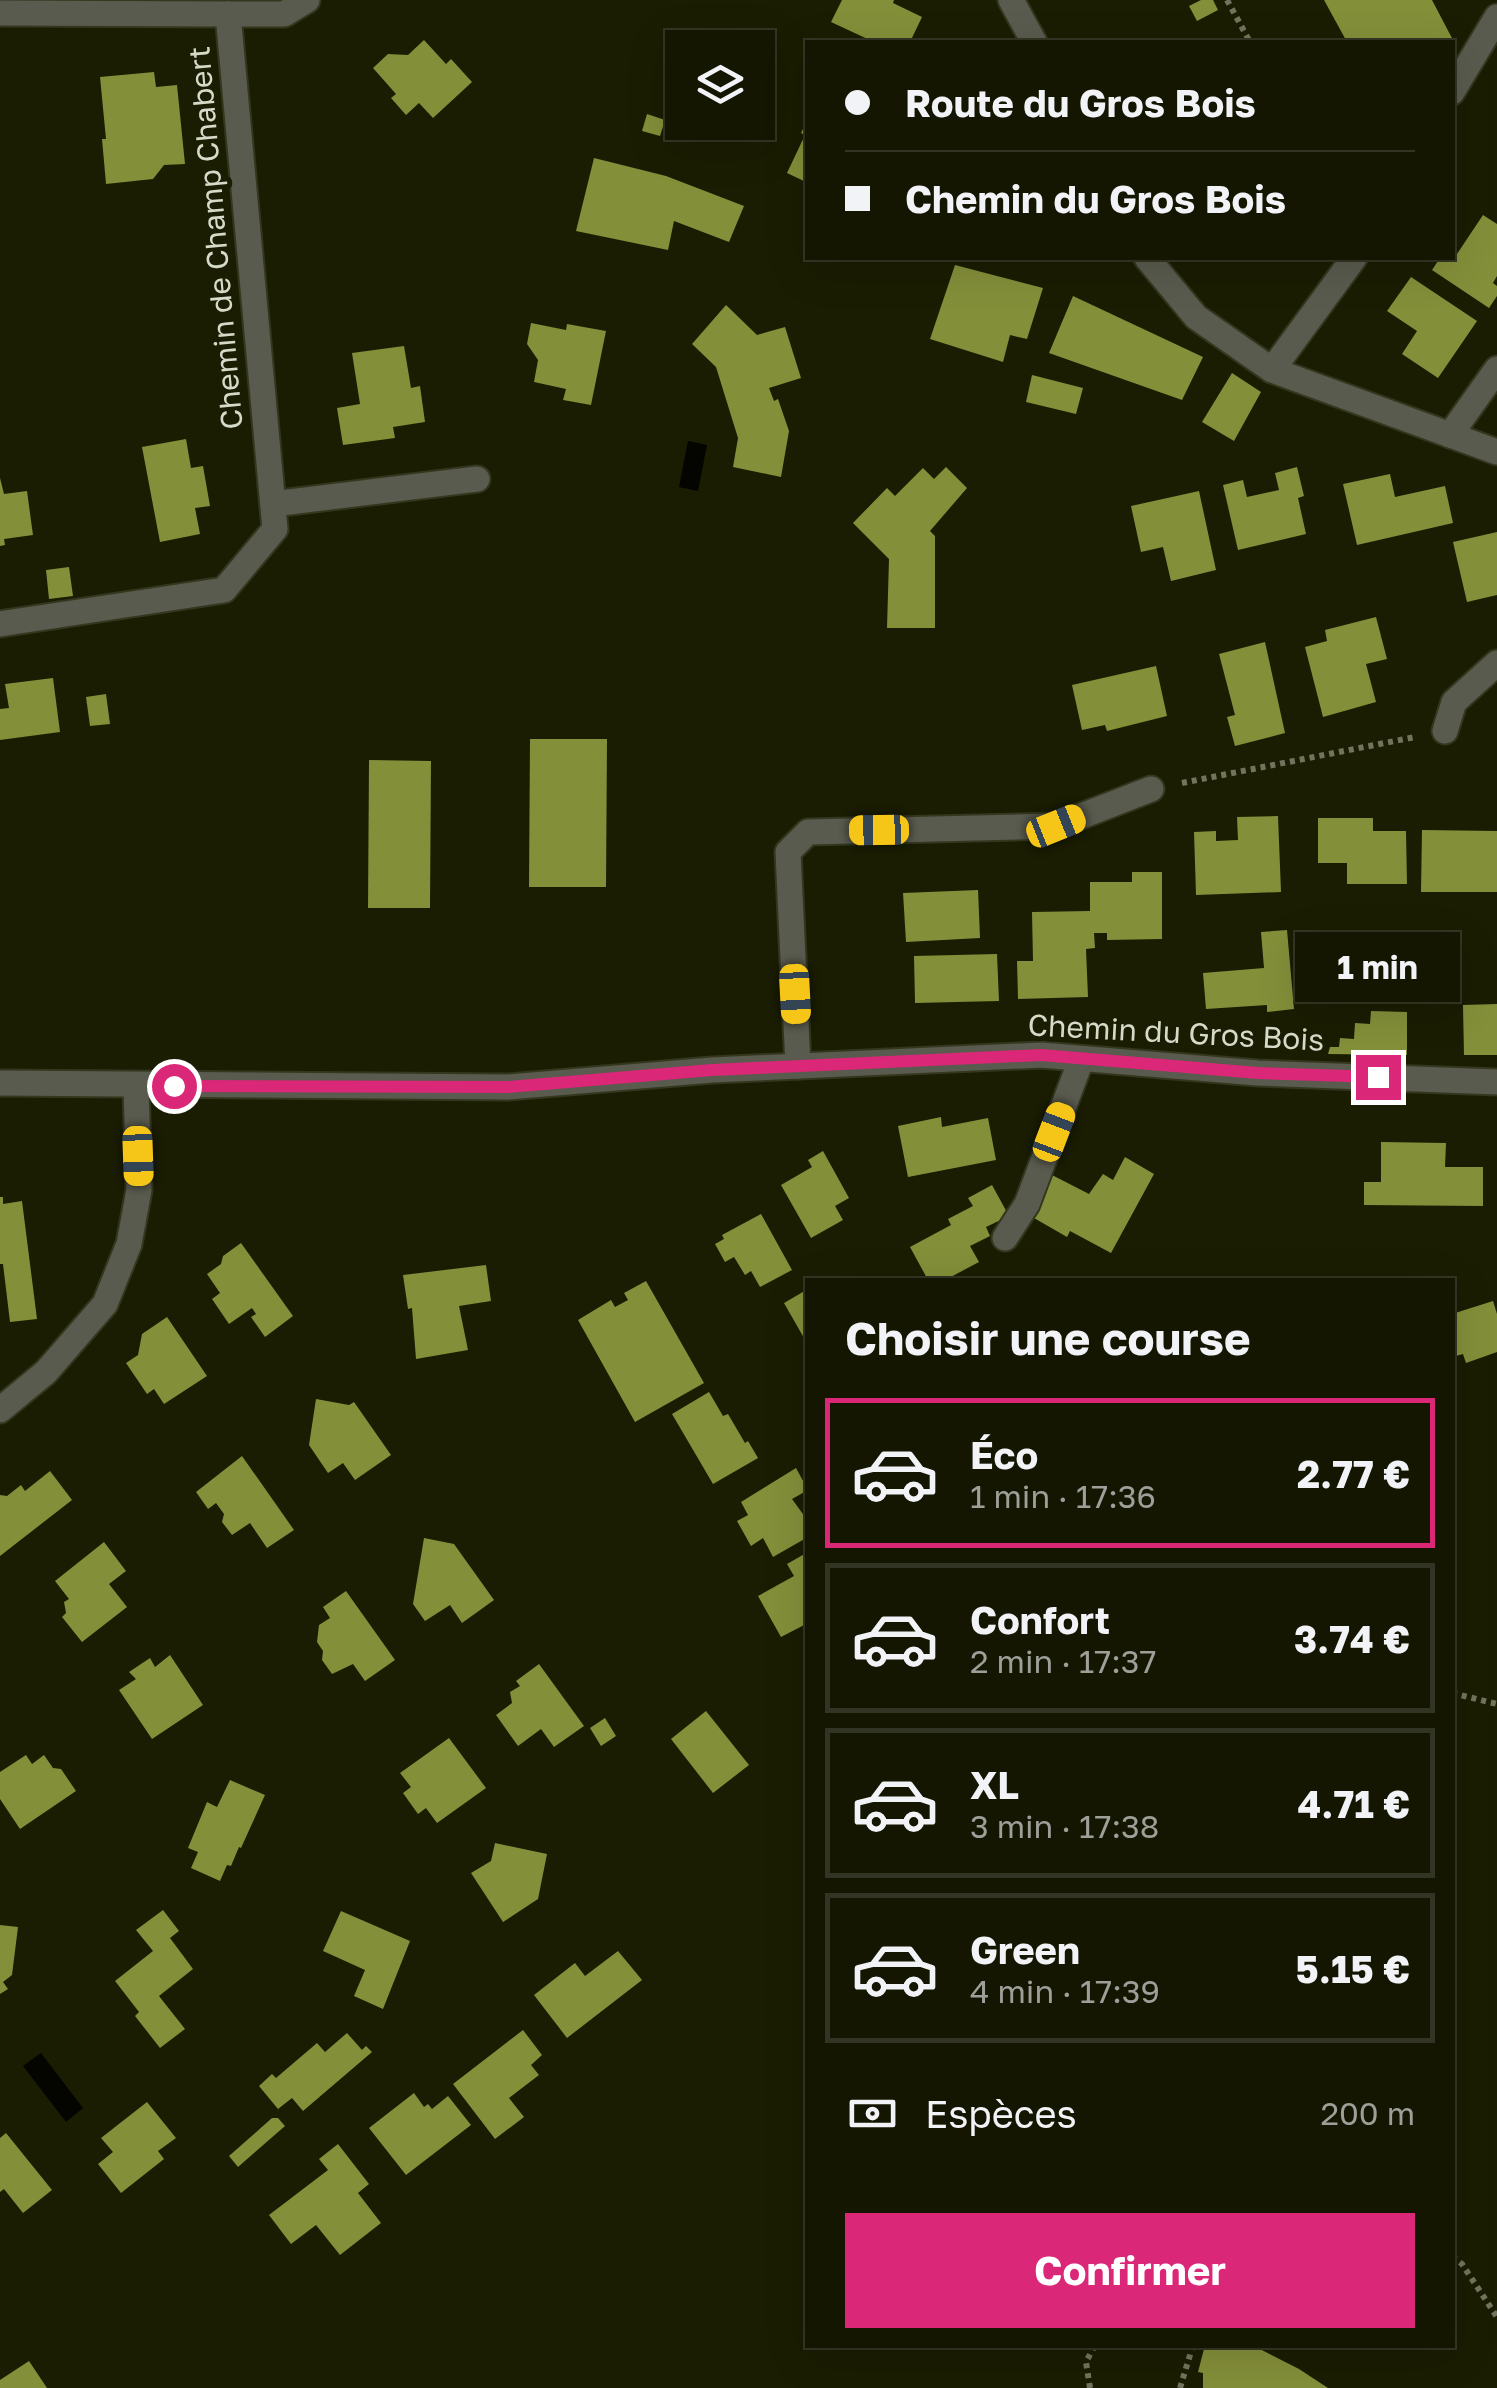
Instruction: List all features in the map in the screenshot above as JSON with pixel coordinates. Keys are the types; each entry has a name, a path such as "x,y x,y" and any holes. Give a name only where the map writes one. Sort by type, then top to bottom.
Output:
{"street":[{"path":"228,14 284,14 308,0"},
{"path":"1011,0 1033,40"},
{"name":"Chemin de Champ Chabert","path":"0,13 228,14 275,529 224,590 0,624"},
{"path":"1455,87 1497,17"},
{"path":"1150,260 1196,317 1272,370 1497,452"},
{"path":"1272,370 1353,260"},
{"path":"1450,435 1497,369"},
{"path":"273,504 477,479"},
{"path":"1444,730 1454,702 1497,663"},
{"path":"798,1066 788,852 808,832 1056,826 1151,789"},
{"name":"Chemin du Gros Bois","path":"0,1083 508,1087 798,1066 1041,1055 1258,1073 1497,1082"},
{"path":"1005,1238 1027,1204 1081,1060"},
{"path":"0,1410 46,1372 104,1304 129,1244 139,1190 136,1086"}],"path":[{"path":"1227,0 1249,40"},
{"path":"1151,789 1444,730"},
{"path":"1455,1694 1497,1704"},
{"path":"1455,2258 1497,2317"},
{"path":"1090,2388 1086,2362 1094,2348"},
{"path":"1180,2388 1192,2348"}],"shaded area":[{"path":"688,441 707,445 698,491 679,487"},
{"path":"41,2053 83,2108 66,2122 23,2066"}],"building":[{"path":"842,0 894,0 893,3 922,17 911,40 870,40 831,22"},
{"path":"1213,0 1218,10 1197,21 1189,6"},
{"path":"1324,0 1432,0 1453,40 1346,40"},
{"path":"424,40 446,64 451,59 472,82 433,118 419,103 406,115 391,98 396,94 373,68 388,54 408,55"},
{"path":"154,72 156,87 177,85 185,164 164,165 153,179 106,184 100,77"},
{"path":"647,114 665,120 660,136 642,131"},
{"path":"805,135 805,182 787,173"},
{"path":"594,158 666,176 744,206 729,242 674,221 668,250 576,231"},
{"path":"1483,215 1497,224 1497,276 1493,283 1497,296 1489,308 1432,270 1439,260 1455,257"},
{"path":"955,265 1043,288 1027,339 1010,335 1003,362 930,339"},
{"path":"1411,277 1477,321 1438,378 1402,354 1417,331 1387,311"},
{"path":"1073,296 1203,357 1182,400 1049,353"},
{"path":"726,305 757,335 785,327 801,378 769,388 774,401 778,399 789,431 781,477 733,467 738,438 716,367 692,344"},
{"path":"531,323 566,330 567,324 606,331 591,405 563,400 566,389 534,382 538,360 527,344"},
{"path":"404,346 411,388 420,386 425,422 393,427 395,438 343,445 337,408 360,404 352,353"},
{"path":"1232,373 1261,392 1234,441 1202,422"},
{"path":"1032,375 1083,388 1076,414 1026,402"},
{"path":"186,439 191,468 203,466 210,506 195,508 200,534 160,542 142,447"},
{"path":"946,467 967,488 930,531 935,536 935,628 887,628 889,559 853,523 887,488 895,496 923,468 934,479"},
{"path":"1297,467 1304,496 1298,498 1306,534 1238,550 1223,485 1243,480 1247,497 1279,490 1275,473"},
{"path":"1390,474 1395,497 1445,486 1453,523 1357,545 1343,484"},
{"path":"0,478 4,494 27,491 33,535 4,539 5,545 0,546"},
{"path":"1199,491 1216,570 1171,581 1163,547 1141,552 1131,506"},
{"path":"1497,532 1497,595 1467,602 1453,542"},
{"path":"69,567 73,596 49,599 46,570"},
{"path":"1376,617 1387,659 1366,664 1376,702 1323,717 1305,647 1327,641 1325,630"},
{"path":"1265,642 1285,733 1235,746 1227,717 1235,715 1219,654"},
{"path":"1156,666 1167,716 1107,731 1105,725 1082,730 1072,685"},
{"path":"53,678 60,732 0,740 0,709 9,708 5,684"},
{"path":"106,694 110,724 90,726 86,697"},
{"path":"530,739 607,739 606,887 529,887"},
{"path":"369,760 431,761 430,908 368,908"},
{"path":"1278,816 1281,892 1196,895 1194,832 1216,831 1216,841 1238,840 1237,817"},
{"path":"1318,818 1373,818 1373,831 1406,831 1407,884 1347,884 1347,863 1318,863"},
{"path":"1422,830 1497,831 1497,892 1421,892"},
{"path":"1132,872 1162,872 1162,939 1107,940 1107,933 1094,933 1095,948 1086,949 1088,997 1018,999 1017,961 1033,961 1032,912 1090,911 1090,882 1132,882"},
{"path":"978,890 980,938 906,942 903,893"},
{"path":"1287,930 1294,1009 1267,1012 1267,1005 1206,1009 1203,973 1264,968 1261,932"},
{"path":"997,954 999,1001 915,1003 914,956"},
{"path":"1497,1004 1497,1055 1464,1055 1463,1005"},
{"path":"1371,1011 1407,1012 1407,1055 1328,1054 1330,1047 1339,1047 1340,1038 1354,1039 1355,1023 1370,1024"},
{"path":"941,1117 942,1127 988,1118 996,1160 908,1177 898,1126"},
{"path":"1381,1142 1446,1143 1445,1167 1483,1167 1483,1206 1364,1205 1364,1182 1381,1182"},
{"path":"823,1151 849,1198 835,1206 843,1220 811,1238 781,1185 812,1167 808,1160"},
{"path":"1125,1157 1154,1174 1111,1253 1070,1231 1067,1237 1034,1218 1052,1175 1089,1194 1103,1174 1113,1180"},
{"path":"992,1185 1009,1216 986,1227 990,1236 970,1246 979,1262 949,1278 927,1278 910,1247 951,1225 948,1219 973,1206 968,1198"},
{"path":"0,1197 3,1204 22,1201 37,1319 10,1322 0,1264"},
{"path":"761,1214 792,1270 760,1287 751,1271 745,1275 734,1257 725,1262 715,1244 724,1239 722,1235"},
{"path":"241,1243 293,1316 265,1337 251,1317 256,1314 252,1308 229,1324 212,1299 220,1293 207,1274"},
{"path":"486,1265 491,1301 459,1306 468,1350 416,1359 412,1308 408,1309 403,1275"},
{"path":"646,1281 704,1383 635,1422 578,1320 611,1300 615,1307 628,1300 624,1293"},
{"path":"805,1291 805,1340 784,1303"},
{"path":"1493,1301 1497,1352 1466,1363 1463,1354 1455,1356 1455,1313"},
{"path":"167,1317 207,1376 164,1404 154,1389 147,1394 126,1363 138,1355 142,1334"},
{"path":"709,1392 723,1416 728,1414 758,1458 713,1484 672,1414"},
{"path":"316,1399 349,1405 354,1402 391,1455 355,1480 343,1463 328,1473 309,1445"},
{"path":"242,1456 294,1530 267,1548 250,1523 232,1535 222,1522 224,1514 216,1503 208,1509 196,1492"},
{"path":"796,1468 805,1492 792,1499 805,1517 805,1539 773,1557 763,1538 751,1546 737,1521 748,1515 741,1502"},
{"path":"50,1471 72,1500 0,1556 0,1495 7,1496 21,1485 25,1491"},
{"path":"424,1538 454,1544 494,1600 462,1623 450,1605 425,1621 413,1604"},
{"path":"104,1542 126,1571 109,1584 127,1607 82,1642 62,1617 66,1613 64,1602 69,1599 55,1581"},
{"path":"805,1554 805,1625 781,1637 758,1596 794,1576 787,1564"},
{"path":"346,1591 395,1660 365,1681 353,1664 332,1674 322,1660 323,1651 317,1642 319,1625 330,1618 323,1607"},
{"path":"170,1655 203,1705 152,1739 119,1690 136,1679 129,1672 150,1658 155,1667"},
{"path":"539,1664 584,1726 554,1747 541,1729 518,1746 496,1715 512,1703 510,1692 520,1686 516,1681"},
{"path":"706,1711 749,1765 713,1793 671,1739"},
{"path":"605,1718 616,1736 601,1746 590,1728"},
{"path":"449,1738 486,1788 437,1823 426,1808 418,1814 403,1793 411,1787 400,1773"},
{"path":"26,1755 32,1764 44,1755 53,1768 61,1769 76,1791 20,1829 0,1799 0,1772"},
{"path":"230,1780 265,1795 241,1848 220,1881 191,1868 198,1852 188,1848 207,1802 217,1807"},
{"path":"495,1843 547,1854 538,1899 503,1922 471,1873 491,1861"},
{"path":"163,1910 179,1931 170,1938 193,1969 159,1996 185,2029 160,2048 115,1981 153,1951 136,1930"},
{"path":"341,1911 410,1941 383,2009 354,1996 365,1970 323,1951"},
{"path":"0,1925 18,1927 12,1975 3,1982 8,1989 0,1994"},
{"path":"618,1951 642,1980 567,2038 534,1995 575,1963 585,1976"},
{"path":"523,2030 542,2055 531,2065 539,2075 509,2098 524,2117 495,2139 453,2084"},
{"path":"347,2033 362,2050 366,2046 372,2052 303,2111 292,2098 278,2109 259,2086 272,2074 276,2078 317,2043 325,2052"},
{"path":"414,2093 424,2107 428,2104 432,2109 448,2096 471,2125 406,2175 369,2128"},
{"path":"147,2102 176,2138 158,2151 164,2159 121,2193 98,2164 113,2152 101,2138"},
{"path":"272,2118 278,2118 285,2126 238,2167 229,2156"},
{"path":"6,2133 52,2190 23,2213 4,2189 0,2192 0,2138"},
{"path":"338,2144 369,2184 358,2193 381,2223 340,2255 316,2225 291,2244 269,2215 328,2170 319,2159"},
{"path":"1204,2348 1258,2348 1328,2388 1203,2388 1203,2373 1198,2372"},
{"path":"29,2361 47,2388 0,2388 0,2380"}],"route":[{"path":"174,1086 508,1087 712,1070 1041,1055 1258,1073 1378,1077"}]}
